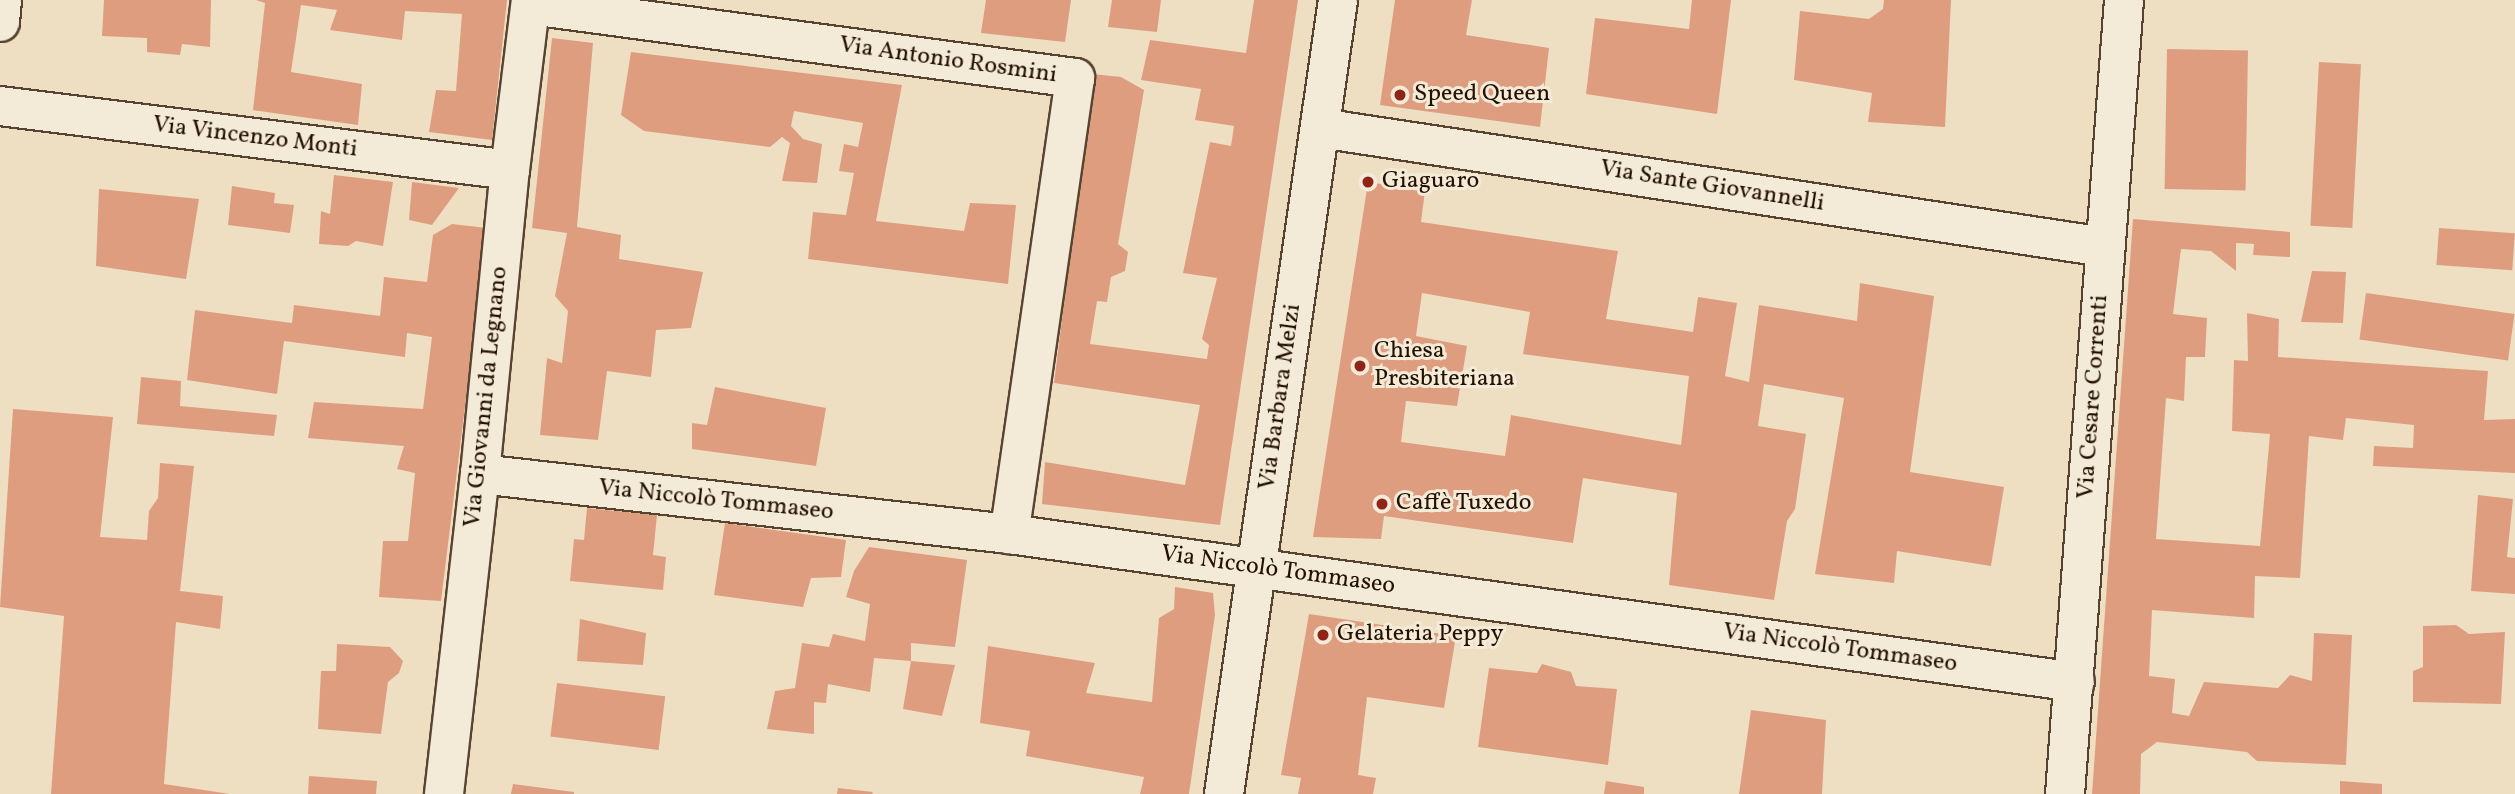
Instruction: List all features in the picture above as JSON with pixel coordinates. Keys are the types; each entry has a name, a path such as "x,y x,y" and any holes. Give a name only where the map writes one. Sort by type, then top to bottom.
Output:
{"street":[{"path":"0,22 2,0"},
{"name":"Via Barbara Melzi","path":"1224,794 1338,0"},
{"name":"Via Cesare Correnti","path":"2065,794 2124,0"},
{"name":"Via Giovanni da Legnano","path":"444,794 480,474 510,170 531,2"},
{"name":"Via Antonio Rosmini","path":"531,2 1075,78 1009,534"},
{"name":"Via Vincenzo Monti","path":"0,106 510,170"},
{"name":"Via Sante Giovannelli","path":"1320,128 2104,247"},
{"name":"Via Niccolò Tommaseo","path":"480,474 1009,534 2075,682"}],"building":[{"path":"104,0 211,0 210,47 182,44 180,55 147,52 147,38 102,36"},
{"path":"256,0 507,0 492,140 429,132 436,90 456,91 462,14 405,11 402,40 330,30 337,10 301,5 291,72 362,84 358,125 253,110 265,3"},
{"path":"986,0 1071,0 1065,42 981,33"},
{"path":"1112,0 1161,0 1157,32 1108,27"},
{"path":"1254,0 1298,0 1220,525 1042,504 1045,462 1185,485 1200,405 1054,383 1093,74 1121,77 1144,90 1118,244 1128,252 1125,271 1111,277 1107,302 1097,301 1090,344 1207,359 1209,345 1202,339 1217,278 1183,273 1210,142 1231,146 1234,126 1195,120 1201,89 1141,80 1150,40 1246,53"},
{"path":"1395,0 1472,0 1466,35 1549,48 1540,127 1380,105"},
{"path":"1692,0 1731,0 1717,114 1586,94 1595,18 1689,29"},
{"path":"1884,0 1951,0 1945,127 1868,122 1872,93 1794,80 1800,11 1869,19 1883,9"},
{"path":"552,38 593,43 577,227 621,235 619,259 703,272 691,328 656,330 651,377 607,371 598,440 540,435 547,358 562,363 568,311 555,296 567,233 532,228"},
{"path":"2167,49 2248,50 2246,190 2165,189"},
{"path":"631,52 902,85 876,221 964,231 970,203 1016,205 1008,284 808,259 813,212 846,215 854,173 839,171 844,144 858,147 863,123 794,111 791,126 803,139 822,144 817,183 782,181 790,143 782,137 770,147 644,131 621,115"},
{"path":"2319,62 2361,64 2352,228 2310,226"},
{"path":"334,175 393,182 383,246 356,241 348,246 319,244 321,211 330,214"},
{"path":"412,182 459,188 432,225 409,220"},
{"path":"1368,182 1425,191 1421,222 1618,251 1606,319 1693,332 1698,297 1737,303 1725,376 1749,382 1759,305 1857,321 1860,283 1934,296 1910,472 2004,487 1991,566 1897,551 1894,583 1815,574 1844,398 1764,384 1758,426 1806,434 1795,509 1787,521 1774,600 1669,585 1677,493 1583,478 1573,543 1384,516 1381,539 1313,537","holes":["1422,293 1530,312 1523,354 1689,376 1681,445 1511,415 1505,456 1401,442 1406,401 1457,406 1467,346 1416,336"]},
{"path":"232,186 275,193 274,203 294,205 290,233 228,225"},
{"path":"99,189 199,199 186,279 96,266"},
{"path":"2133,219 2290,232 2290,257 2253,255 2254,244 2236,243 2236,271 2211,251 2181,249 2173,314 2207,318 2205,357 2186,357 2184,401 2166,398 2156,539 2260,546 2270,434 2232,431 2234,360 2248,361 2247,313 2279,319 2278,357 2488,371 2484,420 2515,419 2515,473 2373,466 2374,446 2413,448 2414,425 2346,418 2343,440 2309,436 2300,578 2255,576 2254,618 2152,610 2149,676 2175,679 2172,713 2189,716 2204,682 2278,688 2290,675 2312,681 2314,633 2352,635 2346,765 2257,761 2247,752 2157,742 2141,754 2140,794 2092,794"},
{"path":"452,224 487,228 441,601 379,597 383,541 408,541 415,473 397,469 404,446 308,438 314,402 423,409 432,337 407,333 405,357 284,341 277,394 187,380 195,310 292,323 294,305 380,316 384,277 427,282 433,235"},
{"path":"2439,228 2515,233 2512,270 2436,265"},
{"path":"2312,271 2346,272 2343,323 2301,322"},
{"path":"2366,293 2515,314 2508,360 2359,340"},
{"path":"141,377 181,381 180,406 277,415 274,436 137,424"},
{"path":"715,387 826,408 816,466 692,449 692,423 707,425"},
{"path":"13,409 113,417 100,537 147,540 149,511 158,498 160,463 194,466 180,591 223,596 220,629 176,622 164,784 230,794 51,794 64,616 0,607"},
{"path":"2478,495 2513,499 2507,557 2515,558 2515,594 2471,591"},
{"path":"587,508 657,515 653,555 666,557 663,590 570,581 574,539 584,540"},
{"path":"725,523 846,540 841,577 811,578 803,607 714,595"},
{"path":"869,547 967,560 955,647 911,643 911,661 874,658 870,692 828,684 826,703 814,702 814,734 767,729 775,691 795,688 802,643 829,647 833,634 865,641 870,604 846,597 854,571"},
{"path":"1175,587 1213,593 1215,615 1189,794 1140,794 1144,777 1026,756 1030,731 980,723 988,646 1095,663 1086,693 1152,702 1159,618 1174,609"},
{"path":"1309,614 1456,636 1444,708 1367,697 1358,775 1376,778 1373,794 1298,794 1301,778 1281,775"},
{"path":"580,619 646,633 643,665 577,661"},
{"path":"2456,625 2469,634 2505,632 2501,704 2413,702 2413,671 2423,667 2423,626"},
{"path":"337,644 390,647 403,661 399,673 388,682 381,734 318,729 321,671 336,671"},
{"path":"911,661 955,665 942,716 903,709"},
{"path":"1542,664 1571,672 1576,686 1617,689 1608,765 1478,747 1489,668 1537,673"},
{"path":"557,683 665,696 659,750 550,737"},
{"path":"1751,710 1826,720 1822,794 1739,794"},
{"path":"309,776 377,781 376,794 308,794"},
{"path":"1606,781 1644,787 1644,794 1604,794"},
{"path":"2340,781 2382,784 2382,794 2340,794"},
{"path":"513,784 574,792 574,794 511,794"},
{"path":"838,788 873,792 837,794"}],"place":[{"name":"Speed Queen","path":"1400,95"},
{"name":"Giaguaro","path":"1368,182"},
{"name":"Chiesa Presbiteriana","path":"1360,366"},
{"name":"Caffè Tuxedo","path":"1382,504"},
{"name":"Gelateria Peppy","path":"1323,635"}]}
